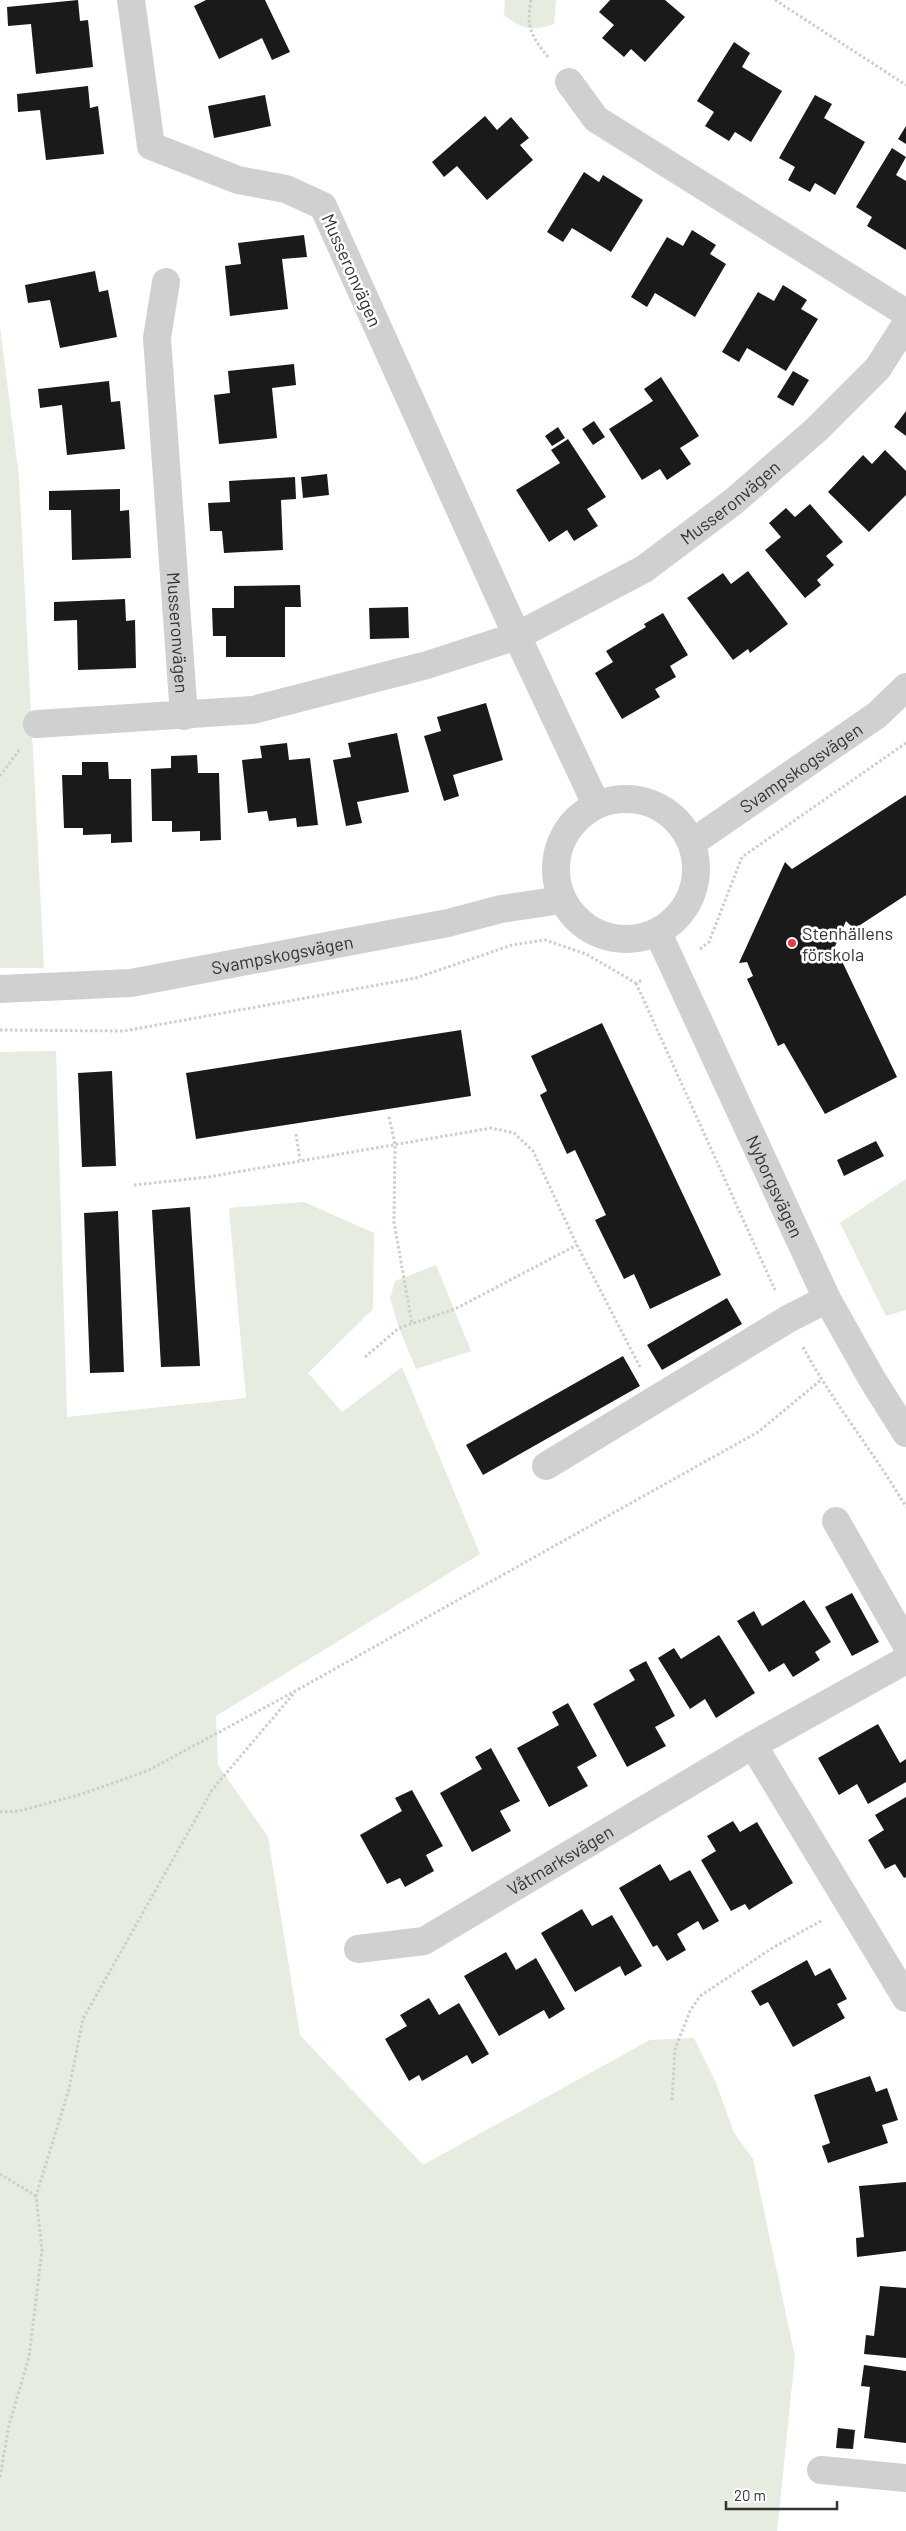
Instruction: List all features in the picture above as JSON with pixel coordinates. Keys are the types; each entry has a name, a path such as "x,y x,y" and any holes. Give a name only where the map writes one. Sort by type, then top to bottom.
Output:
{"street":[{"name":"Musseronvägen","path":"131,0 151,146 238,180 286,189 323,206 517,636 596,804"},
{"path":"569,82 596,119 906,313"},
{"name":"Musseronvägen","path":"166,282 157,338 184,716"},
{"name":"Musseronvägen","path":"37,724 184,716 253,710 427,665 517,636 644,569 733,502 816,430 878,368 906,324"},
{"name":"Svampskogsvägen","path":"693,842 877,715 906,687"},
{"path":"633,798 657,805 680,822 693,842 698,872 692,896 678,918 658,933 629,940 604,936 577,920 562,900 555,869 559,845 576,818 596,804 608,800 633,798"},
{"name":"Svampskogsvägen","path":"0,988 130,983 448,923 501,908 562,900"},
{"name":"Nyborgsvägen","path":"658,933 827,1300 872,1379 906,1433"},
{"path":"546,1466 788,1319 827,1300"},
{"path":"836,1520 906,1644"},
{"name":"Våtmarksvägen","path":"358,1949 424,1941 753,1745 906,1660"},
{"path":"753,1745 906,1998"},
{"path":"821,2470 906,2478"}],"path":[{"path":"531,0 528,19 533,38 569,82"},
{"path":"776,0 906,85"},
{"path":"636,983 788,1319 821,1380 879,1461 906,1507"},
{"path":"388,1117 395,1144 394,1222 412,1324"},
{"path":"134,1185 208,1176 492,1128 514,1133 533,1151 576,1245 657,1400"},
{"path":"296,1134 300,1160"},
{"path":"365,1357 399,1328 455,1309 576,1245"},
{"path":"0,1812 28,1809 82,1794 146,1771 296,1690 758,1432 821,1380"},
{"path":"0,2477 9,2425 29,2357 42,2250 36,2196 69,2089 83,2019 212,1790 296,1690"},
{"path":"672,2100 675,2049 690,2011 700,1996 774,1947 850,1905"},
{"path":"0,2174 36,2196"}],"shaded area":[{"path":"505,0 556,0 554,24 539,28 522,26 504,15"},
{"path":"0,327 19,477 44,968 0,968"},
{"path":"56,1051 67,1417 246,1398 229,1208 304,1202 374,1233 373,1309 308,1373 342,1412 402,1367 480,1554 216,1716 218,1765 268,1837 300,2035 423,2165 650,2040 694,2038 716,2083 734,2133 753,2159 795,2357 777,2531 0,2531 0,1052"},
{"path":"906,1179 906,1310 886,1316 840,1223"},
{"path":"436,1265 471,1351 416,1369 399,1328 390,1298 395,1281"}],"building":[{"path":"78,0 80,21 88,20 93,67 36,74 31,24 8,26 7,7"},
{"path":"206,0 265,0 290,52 272,60 262,38 219,59 194,6"},
{"path":"610,0 665,0 685,17 645,62 631,49 624,57 602,38 614,25 599,12"},
{"path":"734,42 750,53 742,67 782,91 751,142 735,132 729,141 705,126 714,112 697,101"},
{"path":"88,86 90,108 98,106 104,154 46,160 40,110 18,112 17,94"},
{"path":"265,95 271,126 214,138 208,106"},
{"path":"815,95 832,104 824,118 865,142 835,195 815,183 810,192 788,180 795,167 779,158"},
{"path":"485,116 497,130 511,117 529,138 520,145 533,160 487,200 457,166 444,177 432,162"},
{"path":"906,126 906,144 898,139"},
{"path":"892,148 906,157 896,175 906,181 906,250 867,226 872,217 856,207"},
{"path":"584,172 599,182 603,175 643,200 611,252 572,228 563,242 547,232"},
{"path":"692,230 716,245 710,254 726,264 695,317 655,293 647,307 631,297 667,237 683,246"},
{"path":"304,235 307,257 282,259 288,309 230,316 225,266 241,264 238,243"},
{"path":"95,271 99,292 108,290 117,337 60,348 50,300 28,303 25,285"},
{"path":"783,285 807,300 801,309 818,319 786,371 747,348 739,362 722,352 758,292 774,301"},
{"path":"294,364 296,385 272,388 277,438 219,444 214,395 230,393 228,371"},
{"path":"793,371 809,380 793,406 777,397"},
{"path":"661,377 699,436 680,448 691,464 667,480 660,469 642,480 609,429 653,401 644,389"},
{"path":"109,381 111,402 120,401 125,449 67,455 62,405 40,408 38,389"},
{"path":"906,411 906,436 894,427"},
{"path":"594,421 605,437 593,445 582,429"},
{"path":"558,427 565,438 552,446 545,436"},
{"path":"568,439 606,497 587,509 598,526 574,541 567,530 549,542 516,490 560,463 551,450"},
{"path":"885,450 906,471 906,495 869,532 828,492 863,455 872,464"},
{"path":"327,474 329,495 303,498 301,477"},
{"path":"295,477 296,499 281,500 283,550 224,553 222,531 210,531 208,503 230,502 229,481"},
{"path":"120,489 120,511 129,510 131,558 72,560 71,510 49,510 49,491"},
{"path":"810,504 843,542 826,556 834,565 817,580 821,585 805,598 765,550 781,537 769,523 786,508 795,517"},
{"path":"748,571 788,624 750,653 748,649 733,660 687,598 723,573 731,584"},
{"path":"300,585 301,607 285,607 285,657 226,657 226,636 213,636 212,608 234,608 234,586"},
{"path":"125,599 126,621 135,620 136,668 78,670 77,620 54,621 54,602"},
{"path":"408,607 409,638 370,639 369,608"},
{"path":"663,613 688,655 670,666 676,677 655,689 660,697 622,719 595,673 613,662 606,651 646,627 644,624"},
{"path":"486,703 503,760 453,775 459,796 444,801 424,736 441,731 437,717"},
{"path":"397,733 409,792 357,802 362,823 346,826 333,760 351,757 348,743"},
{"path":"287,743 289,760 310,758 318,825 297,827 296,818 269,821 267,811 248,813 242,760 262,758 260,746"},
{"path":"197,755 198,773 219,773 221,840 200,841 200,831 172,832 172,821 152,821 151,769 171,768 171,756"},
{"path":"82,762 108,762 109,779 131,779 132,842 111,843 111,834 83,835 83,828 64,828 62,775 82,775"},
{"name":"Stenhällens förskola","path":"906,795 906,895 854,929 846,921 830,958 840,957 897,1077 825,1114 784,1043 778,1046 747,979 753,976 747,962 739,963 785,862 792,869"},
{"path":"602,1023 721,1275 650,1309 634,1274 624,1279 595,1220 606,1215 575,1150 567,1154 540,1095 547,1091 531,1056"},
{"path":"461,1030 471,1096 196,1139 186,1073"},
{"path":"112,1071 116,1166 82,1167 78,1073"},
{"path":"876,1141 884,1156 844,1176 837,1160"},
{"path":"190,1207 200,1366 161,1367 152,1210"},
{"path":"118,1211 124,1372 90,1373 84,1213"},
{"path":"727,1298 742,1324 662,1370 647,1345"},
{"path":"623,1356 640,1386 483,1475 466,1445"},
{"path":"852,1593 879,1642 852,1656 825,1607"},
{"path":"804,1600 831,1642 815,1652 820,1660 793,1677 784,1663 769,1672 737,1621 754,1611 762,1626"},
{"path":"719,1635 755,1693 716,1718 705,1699 690,1709 658,1658 674,1648 681,1659"},
{"path":"646,1661 675,1716 655,1727 666,1746 627,1767 593,1704 635,1680 629,1670"},
{"path":"568,1703 597,1756 577,1767 588,1786 549,1807 517,1748 559,1725 552,1712"},
{"path":"878,1724 900,1763 906,1759 906,1782 868,1804 857,1784 839,1795 818,1758"},
{"path":"491,1748 520,1801 500,1811 511,1831 472,1852 440,1793 482,1769 475,1757"},
{"path":"412,1790 443,1846 426,1855 434,1871 405,1887 400,1878 387,1884 360,1835 402,1811 395,1798"},
{"path":"906,1797 906,1877 904,1878 895,1864 885,1869 868,1840 884,1830 875,1815"},
{"path":"733,1821 740,1832 757,1822 793,1883 749,1910 745,1904 731,1911 701,1860 716,1851 707,1836"},
{"path":"660,1864 670,1881 690,1870 719,1921 703,1930 698,1921 677,1934 686,1950 667,1961 657,1945 653,1947 619,1888"},
{"path":"582,1909 592,1926 612,1915 642,1966 625,1976 620,1966 575,1992 541,1933"},
{"path":"506,1952 516,1970 536,1958 565,2009 549,2019 544,2010 499,2036 464,1976"},
{"path":"807,1960 815,1976 830,1968 847,1999 837,2004 845,2018 793,2047 768,2002 760,2006 751,1991"},
{"path":"429,1998 439,2015 459,2003 489,2054 472,2064 467,2055 422,2081 419,2075 409,2081 385,2039 407,2026 400,2015"},
{"path":"870,2076 876,2092 887,2088 898,2120 882,2125 888,2143 828,2163 822,2146 830,2143 814,2095"},
{"path":"906,2182 906,2251 857,2257 856,2238 864,2237 859,2186"},
{"path":"880,2286 906,2288 906,2358 864,2354 866,2335 874,2336"},
{"path":"864,2365 906,2371 906,2443 864,2438 870,2387 861,2386"},
{"path":"838,2428 855,2430 853,2449 836,2448"}],"place":[{"name":"Stenhällens förskola","path":"792,943"}]}
